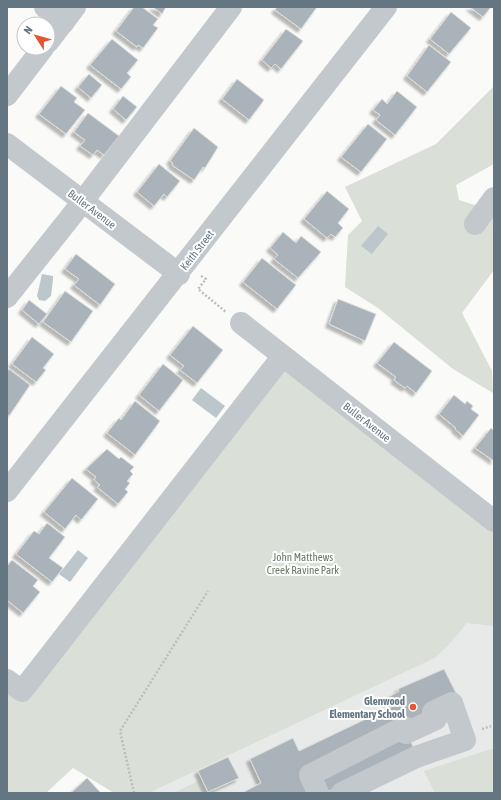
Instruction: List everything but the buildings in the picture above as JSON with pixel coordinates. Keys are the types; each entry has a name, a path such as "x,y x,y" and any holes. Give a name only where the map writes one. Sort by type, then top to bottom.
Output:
{"street":[{"path":"44,7 69,14 56,31"},
{"path":"7,297 82,202 231,7"},
{"name":"Keith Street","path":"7,491 179,274 386,7"},
{"path":"7,95 37,56"},
{"name":"Buller Avenue","path":"7,144 179,274"},
{"path":"475,224 494,198"},
{"name":"Buller Avenue","path":"241,323 282,357 494,521"},
{"path":"7,680 22,691 282,357"},
{"path":"318,793 310,775 404,727 406,733 436,719 432,712 452,703 465,740 416,757 342,793"}],"path":[{"path":"206,279 198,289 214,302"},
{"path":"134,793 120,731 208,591"}],"shaded area":[{"path":"378,226 388,234 372,254 361,246"},
{"path":"42,274 53,276 51,296 45,301 39,300 37,296"},
{"path":"201,388 225,406 216,418 192,400"},
{"path":"78,550 88,558 70,582 59,574"},
{"name":"Glenwood Elementary School","path":"494,590 494,793 149,793 435,658 450,644"}],"green space":[{"path":"494,86 494,164 456,185 459,200 494,211 494,270 462,313 492,371 493,393 453,369 378,308 345,287 348,235 362,221 345,187 436,144"},
{"name":"John Matthews Creek Ravine Park","path":"278,362 494,533 494,626 467,623 450,644 435,658 149,793 114,793 73,768 46,793 7,793 7,680 21,691"},
{"path":"494,748 494,793 435,793 424,771"},
{"path":"198,781 204,793 174,793"}],"place":[{"name":"Glenwood Elementary School","path":"413,707"}]}
